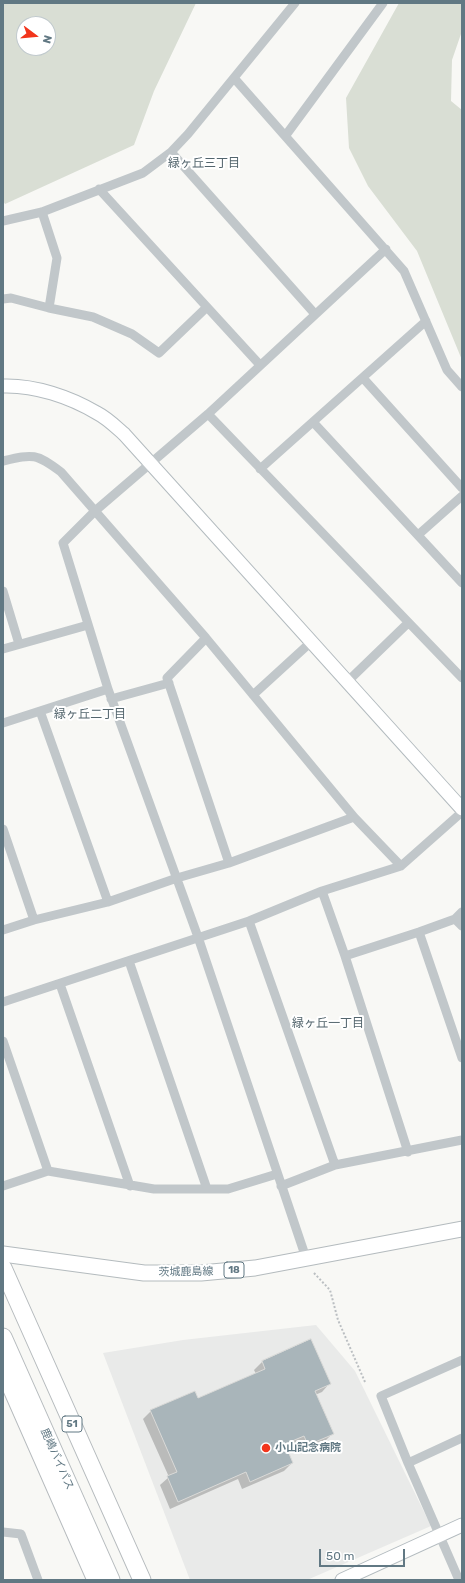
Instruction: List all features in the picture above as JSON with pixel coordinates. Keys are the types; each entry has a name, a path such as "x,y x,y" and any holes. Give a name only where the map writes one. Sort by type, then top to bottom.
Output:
{"highway":[{"name":"51","path":"3,1268 142,1580"},
{"name":"鹿嶋バイパス","path":"3,1337 111,1580"},
{"path":"3,1369 96,1580"}],"main road":[{"name":"茨城鹿島線","path":"3,1254 144,1273 209,1272 255,1268 462,1229"}],"street":[{"path":"3,221 42,212 98,189 143,173 171,152 188,134 295,3"},
{"path":"286,135 383,3"},
{"path":"234,78 286,135 404,271 447,370 462,387"},
{"path":"171,152 315,314"},
{"path":"98,189 260,365"},
{"path":"42,212 57,258 49,308"},
{"path":"306,1258 198,937 111,699 63,543 95,511 208,414 386,249"},
{"path":"3,299 11,298 93,317 132,334 159,353 207,307"},
{"path":"260,469 426,321"},
{"path":"363,378 462,488"},
{"path":"3,386 36,390 66,398 98,413 124,434 462,809"},
{"path":"208,414 408,623 460,672"},
{"path":"313,422 462,583"},
{"path":"3,461 27,455 44,459 61,472 206,638 354,817 400,866"},
{"path":"418,535 462,496"},
{"path":"3,591 19,644"},
{"path":"347,682 408,623"},
{"path":"3,649 88,625"},
{"path":"206,638 167,678 229,863"},
{"path":"253,695 311,642"},
{"path":"111,699 169,683"},
{"path":"3,723 108,689"},
{"path":"40,711 108,902"},
{"path":"3,1002 249,921 322,891 400,866 462,812"},
{"path":"3,930 34,920 108,902 176,878 229,863 354,817"},
{"path":"3,829 34,920"},
{"path":"322,891 345,956 408,1152"},
{"path":"345,956 455,919 462,912"},
{"path":"455,919 462,926"},
{"path":"249,921 335,1165"},
{"path":"419,932 462,1058"},
{"path":"129,961 206,1188"},
{"path":"60,984 130,1186"},
{"path":"3,1041 48,1171"},
{"path":"281,1186 335,1165 408,1152 462,1140"},
{"path":"3,1186 48,1171 154,1190 206,1188 228,1189 277,1174"},
{"path":"459,1580 408,1463 381,1396 462,1360"},
{"path":"408,1463 462,1438"},
{"path":"342,1580 462,1525"},
{"path":"3,1532 21,1534 38,1580"}],"path":[{"path":"314,1273 330,1290 338,1320 365,1382"}],"shaded area":[{"path":"3,3 196,3 154,91 134,145 5,204 3,201"},
{"path":"399,3 462,3 462,31 452,60 451,101 462,110 462,360 417,251 368,186 349,148 346,98"},
{"name":"小山記念病院","path":"316,1325 355,1371 431,1526 307,1580 190,1580 103,1353 183,1340"}],"building":[{"path":"311,1339 331,1384 315,1391 334,1434 308,1445 304,1436 285,1444 293,1463 250,1482 246,1472 178,1502 167,1476 177,1472 150,1410 195,1391 198,1398 265,1369 262,1361"}],"place":[{"name":"小山記念病院","path":"266,1448"}],"district":[{"name":"緑ヶ丘三丁目","path":"204,164"},
{"name":"緑ヶ丘二丁目","path":"90,715"},
{"name":"緑ヶ丘一丁目","path":"328,1024"}]}
